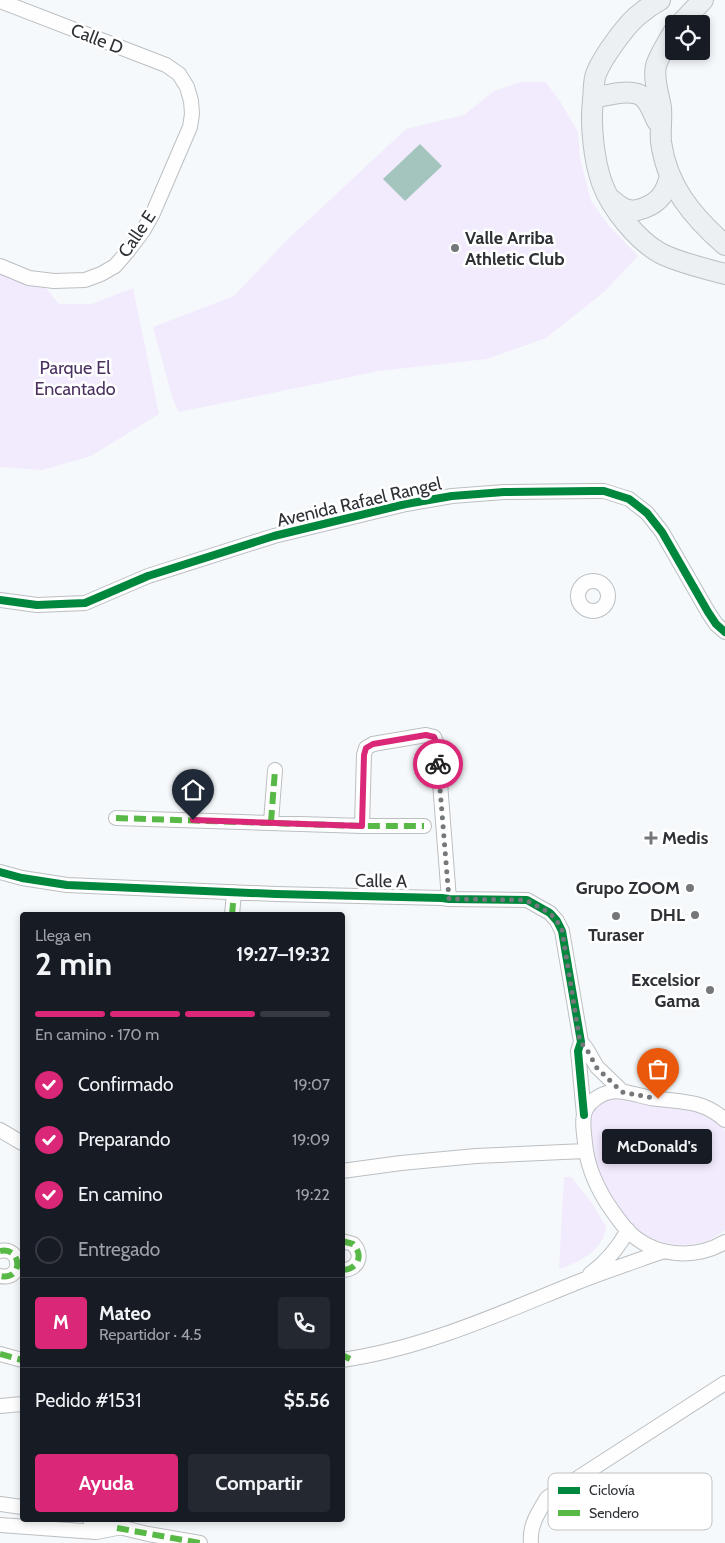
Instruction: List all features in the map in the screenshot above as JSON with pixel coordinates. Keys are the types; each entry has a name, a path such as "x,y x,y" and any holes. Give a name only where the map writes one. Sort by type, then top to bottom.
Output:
{"street":[{"path":"660,0 639,14 616,41 596,75 592,113 595,153 601,181 620,216 659,252 675,259 725,274"},
{"path":"689,15 703,0"},
{"name":"Calle D","path":"0,1 166,65 179,74 187,87"},
{"path":"665,48 656,65 656,83 661,109 660,130 664,159 680,196 725,245"},
{"name":"Calle E","path":"0,266 29,278 70,281 85,280 115,266 143,232 178,158 190,127 192,114 187,87"},
{"path":"593,98 626,93 642,96 653,112 660,130"},
{"path":"610,199 624,208 635,211 650,206 658,201 664,192 670,176"},
{"name":"Avenida Rafael Rangel","path":"0,600 37,605 85,603 148,576 274,536 406,504 452,496 604,491 629,499 647,513 662,532 708,612 716,624 725,632"},
{"path":"362,826 364,755 366,748 373,744 426,735 434,737 437,744 449,899"},
{"path":"271,822 275,770"},
{"path":"116,818 362,826 424,826"},
{"name":"Calle A","path":"0,872 22,878 66,885 234,892 526,900 550,913 562,930 580,1042 578,1051 586,1151 592,1175 598,1188 628,1230 654,1248 664,1251"},
{"path":"232,912 234,892"},
{"name":"Calle A","path":"580,1042 586,1048 597,1068 622,1092"},
{"path":"584,1116 586,1108 591,1103 602,1095 615,1091 658,1099 684,1100 706,1107 725,1120"},
{"path":"0,1130 20,1142"},
{"path":"345,1171 476,1156 586,1151"},
{"path":"580,1282 610,1256 628,1230"},
{"path":"345,1242 353,1244 359,1252 359,1258 354,1267 345,1270"},
{"path":"345,1358 392,1351 427,1340 664,1251 687,1254 702,1252 725,1242"},
{"path":"0,1251 4,1250 14,1254 18,1264 14,1273 9,1276 0,1276"},
{"path":"0,1354 20,1359"},
{"path":"586,1473 725,1383"},
{"path":"0,1406 20,1404"},
{"path":"531,1543 530,1532 548,1497"},
{"path":"0,1504 20,1507"},
{"path":"97,1522 117,1528 200,1543"},
{"path":"0,1525 96,1532 117,1528"}],"green space":[{"name":"Valle Arriba Athletic Club","path":"521,82 546,82 561,103 578,132 580,158 591,201 609,226 638,256 604,292 546,338 487,359 379,371 179,412 173,400 153,327 234,296 287,240 406,129 464,115 494,91"},
{"name":"Parque El Encantado","path":"0,270 44,286 59,304 92,304 133,288 159,414 91,456 42,470 0,467"},
{"path":"611,1097 647,1101 693,1110 712,1118 721,1126 725,1132 725,1230 716,1237 705,1241 683,1245 671,1244 649,1237 634,1227 607,1192 595,1163 589,1112 599,1101"},
{"path":"564,1177 571,1177 591,1202 606,1226 601,1242 590,1254 575,1263 559,1269"}],"shaded area":[{"path":"420,144 442,166 405,201 383,179"}],"marked path":[{"path":"271,822 275,770"},
{"path":"116,818 362,826 424,826"},
{"path":"232,912 234,892"},
{"path":"345,1242 353,1244 359,1257 355,1265 345,1270"},
{"path":"0,1251 7,1251 13,1254 17,1264 13,1274 0,1276"},
{"path":"0,1354 20,1359"},
{"path":"345,1356 350,1359"},
{"path":"117,1528 200,1543"}],"cycle path":[{"path":"0,600 37,605 85,603 148,576 274,536 406,504 452,496 504,492 604,491 629,499 647,513 662,532 708,612 716,624 725,632"},
{"path":"0,872 22,878 67,885 276,894 527,900 550,913 562,931 581,1042 578,1051 584,1115"}],"way so far":[{"path":"438,764 449,899 526,900 550,913 562,930 580,1042 586,1048 597,1068 622,1092 658,1099"}],"place":[{"name":"Valle Arriba Athletic Club","path":"455,248"},
{"name":"Medis","path":"651,838"},
{"name":"Grupo ZOOM","path":"690,888"},
{"name":"DHL","path":"695,915"},
{"name":"Turaser","path":"616,916"},
{"name":"Excelsior Gama","path":"710,990"},
{"name":"McDonald's","path":"658,1099"}],"route":[{"path":"193,820 362,826 364,755 366,748 373,744 426,735 434,737 437,744 438,764"}]}
